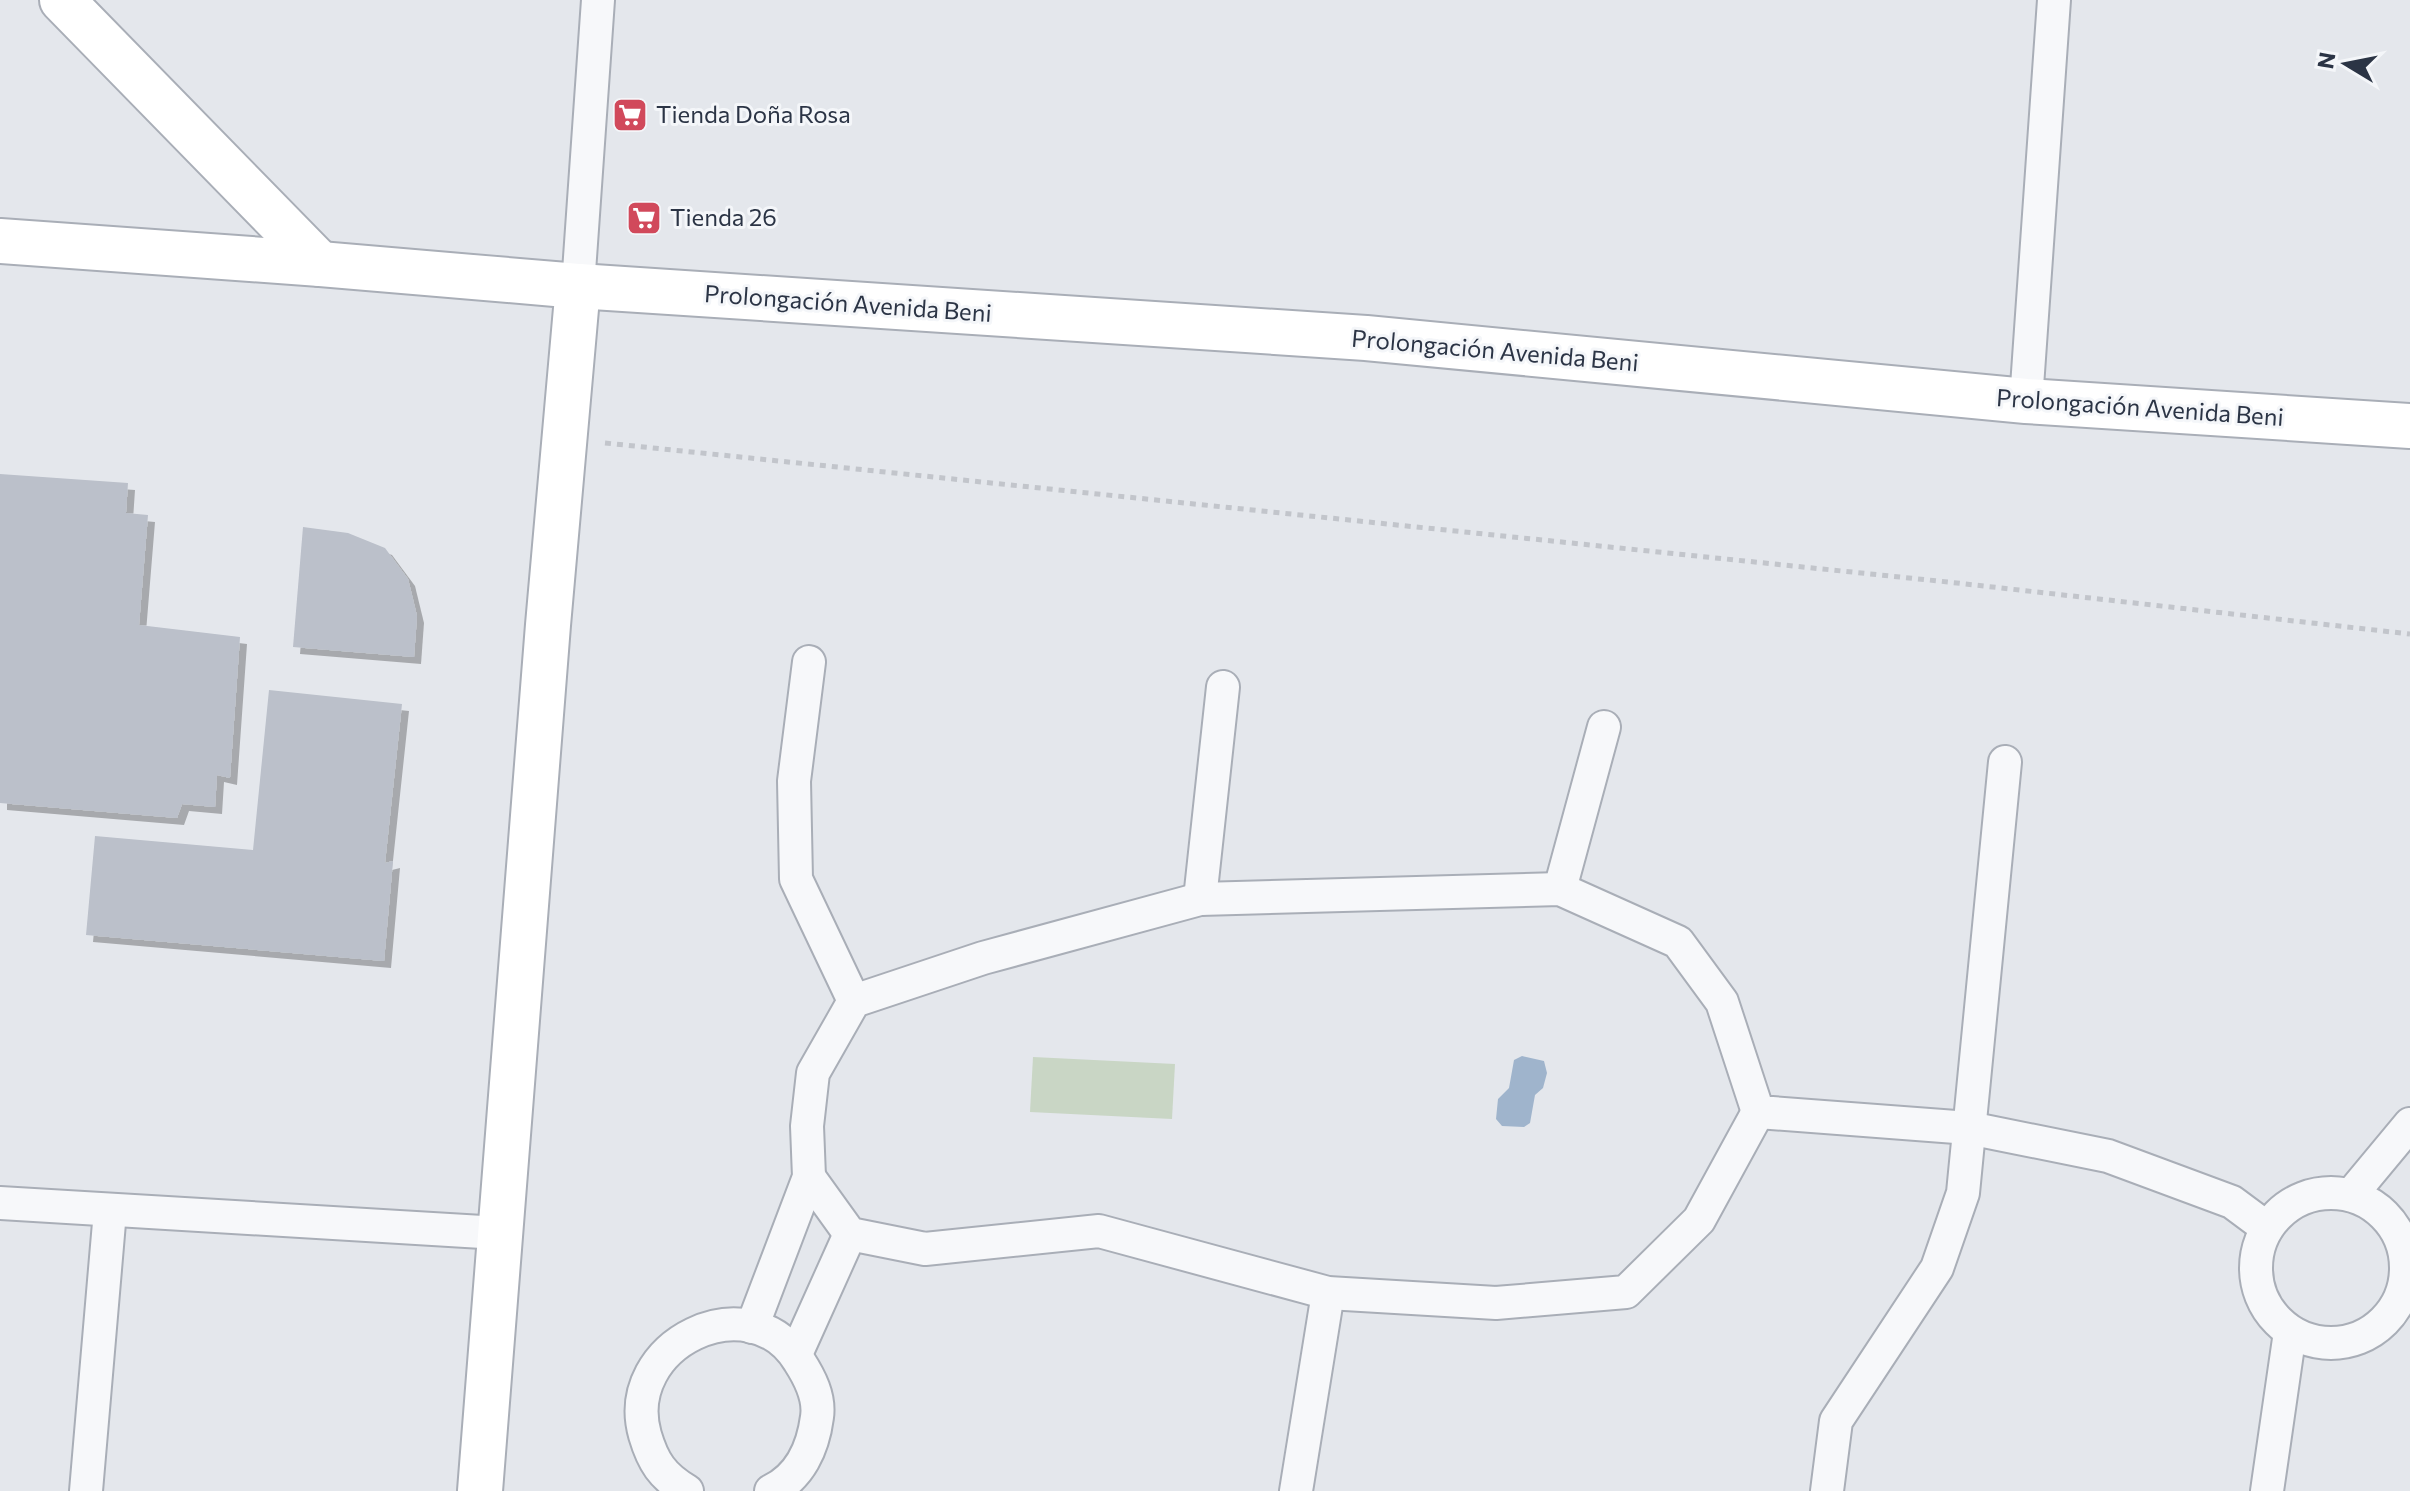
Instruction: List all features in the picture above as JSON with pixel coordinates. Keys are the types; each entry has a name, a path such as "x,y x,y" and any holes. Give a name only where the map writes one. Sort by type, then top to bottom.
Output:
{"street":[{"path":"62,0 320,264"},
{"path":"480,1491 578,286 598,0"},
{"path":"2026,401 2054,0"},
{"path":"0,241 320,264"},
{"name":"Prolongación Avenida Beni","path":"320,264 578,286 1366,338 2026,401 2410,426"},
{"path":"809,662 794,781 796,879 854,1001"},
{"path":"1200,899 1223,687"},
{"path":"1560,889 1604,727"},
{"path":"1827,1491 1836,1421 1937,1268 1963,1193 2005,762"},
{"path":"752,1327 809,1177 807,1126 813,1073 854,1001 983,958 1200,899 1560,889 1678,942 1722,1002 1758,1112 1699,1220 1626,1292 1496,1303 1328,1293 1099,1231 925,1249 850,1234 809,1177"},
{"path":"1758,1112 1969,1128 2108,1156 2232,1202 2267,1228"},
{"path":"2351,1195 2410,1124"},
{"path":"2327,1193 2351,1195 2375,1206 2393,1225 2404,1248 2406,1274 2400,1300 2385,1321 2364,1336 2340,1344 2313,1342 2290,1332 2273,1316 2261,1296 2256,1273 2258,1250 2267,1228 2283,1210 2303,1198 2327,1193"},
{"path":"0,1203 499,1233"},
{"path":"86,1491 110,1211"},
{"path":"796,1354 850,1234"},
{"path":"1296,1491 1328,1293"},
{"path":"687,1491 671,1481 652,1459 640,1417 641,1400 651,1372 668,1348 694,1332 722,1325 752,1327 769,1333 796,1354 811,1380 818,1409 814,1439 801,1466 780,1487 771,1491"},
{"path":"2267,1491 2290,1332"}],"path":[{"path":"564,439 1964,583 2410,634"}],"green space":[{"path":"1033,1057 1175,1064 1172,1119 1030,1112"}],"water":[{"path":"1522,1056 1544,1061 1547,1073 1543,1088 1535,1095 1530,1123 1524,1127 1502,1126 1496,1119 1498,1099 1509,1088 1514,1060"}],"building":[{"path":"0,474 128,483 126,513 148,515 139,625 240,637 230,778 217,775 215,807 182,804 177,818 0,803"},
{"path":"303,527 348,533 385,548 408,579 417,616 414,657 293,647"},
{"path":"269,690 402,704 385,863 393,861 384,961 86,935 95,836 253,850"}],"place":[{"name":"Tienda Doña Rosa","path":"630,115"},
{"name":"Tienda 26","path":"644,218"}]}
